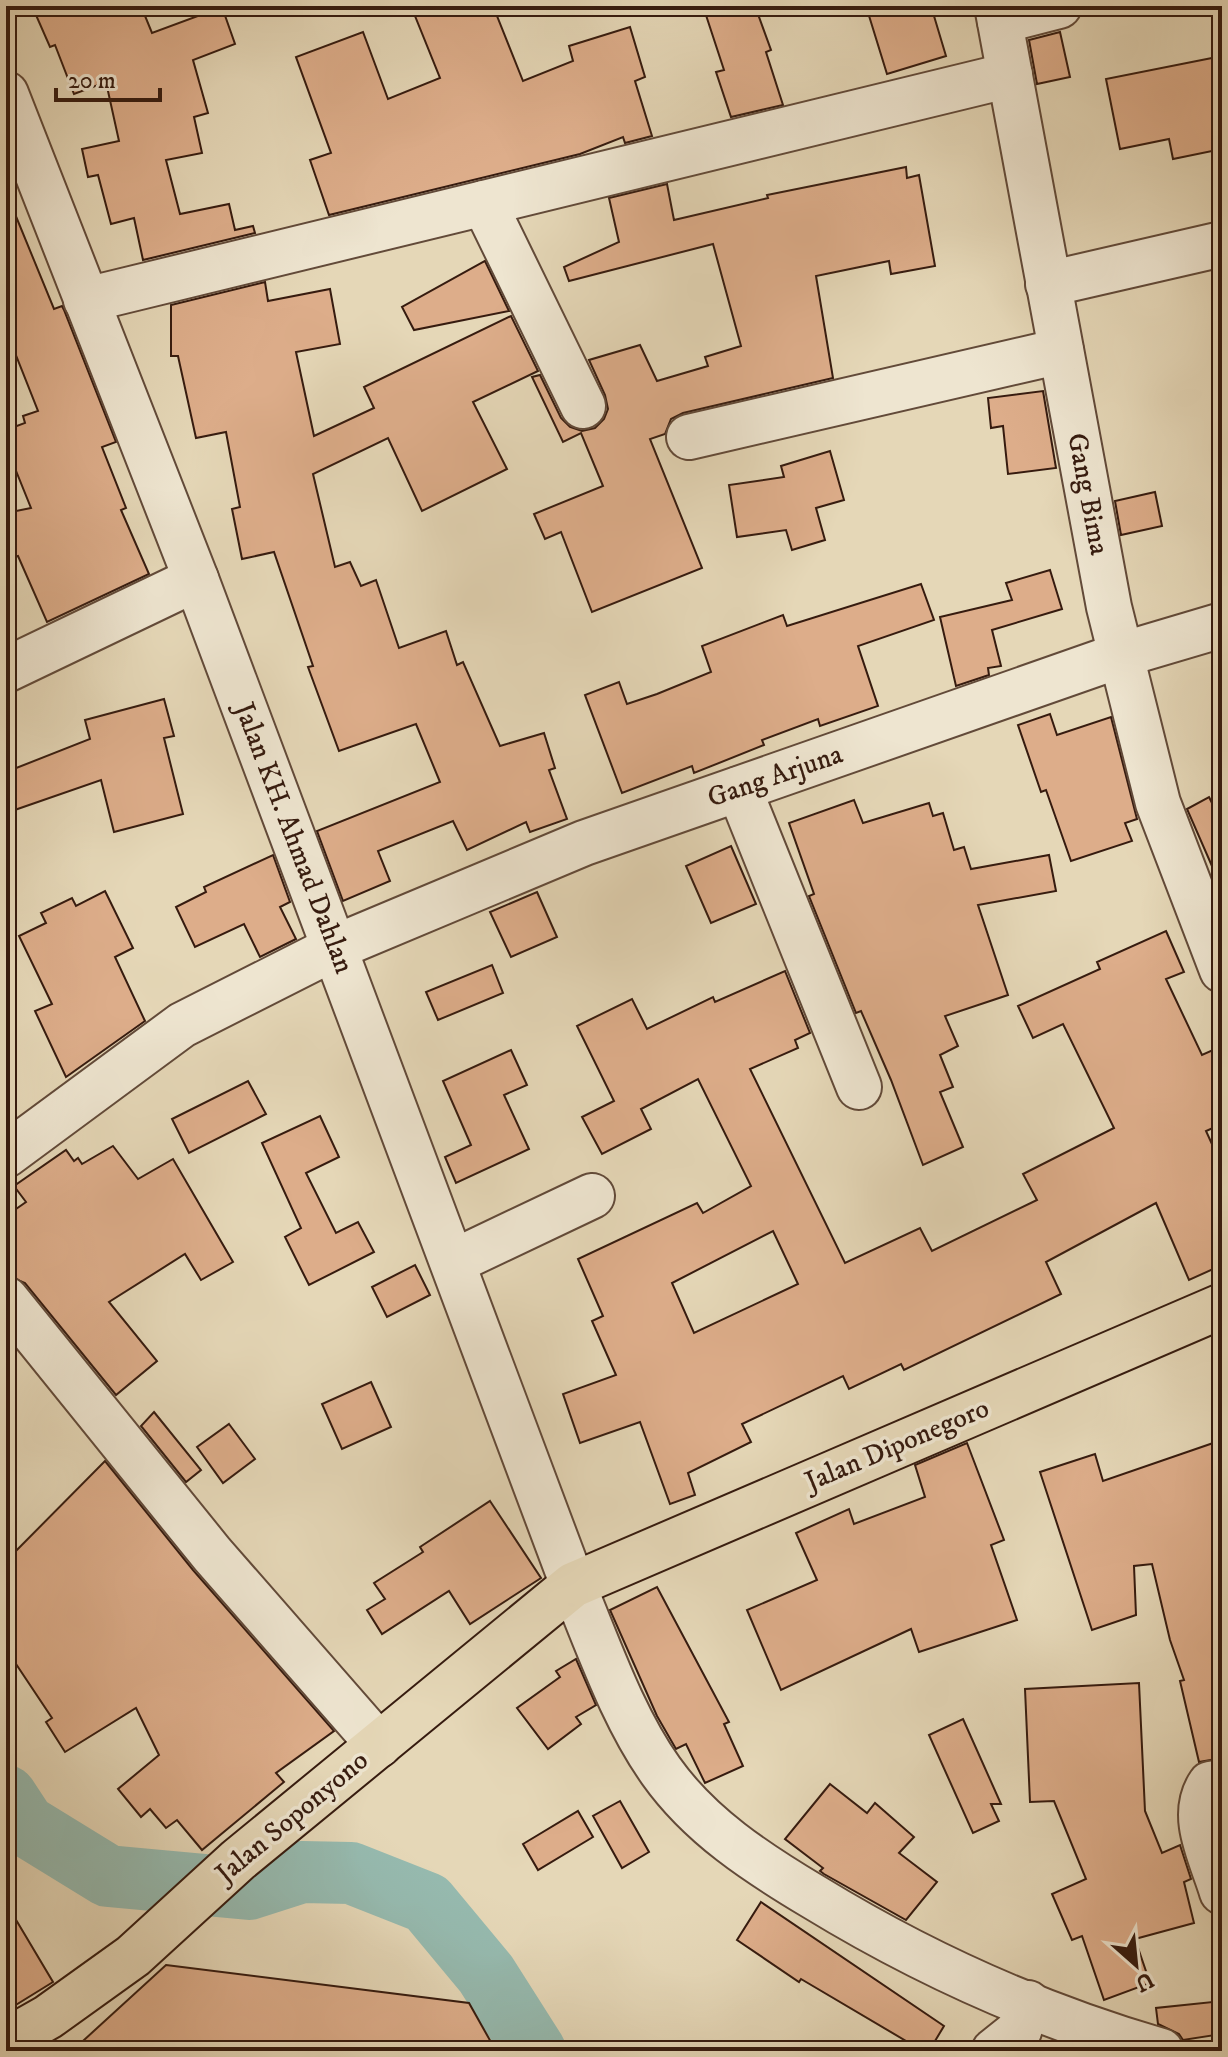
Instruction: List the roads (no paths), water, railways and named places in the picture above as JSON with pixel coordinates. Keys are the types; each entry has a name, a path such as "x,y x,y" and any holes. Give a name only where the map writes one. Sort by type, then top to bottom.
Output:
{"main road":[{"name":"Jalan Diponegoro","path":"573,1585 1222,1306"},
{"name":"Jalan Soponyono","path":"6,2041 48,2017 133,1956 238,1860 573,1585"}],"street":[{"path":"998,14 1059,6"},
{"name":"Gang Bima","path":"998,14 1121,655 1158,803 1218,950"},
{"path":"86,300 1010,75"},
{"name":"Jalan KH. Ahmad Dahlan","path":"6,94 22,181 86,300 336,947 573,1585 615,1687 661,1771 704,1820 749,1858 894,1946 1091,2031 1161,2051"},
{"path":"484,203 583,406"},
{"path":"1048,284 1222,244"},
{"path":"689,437 1061,351"},
{"path":"6,670 196,579"},
{"name":"Gang Arjuna","path":"6,1155 182,1025 336,947 584,843 1121,655 1222,625"},
{"path":"739,789 859,1087"},
{"path":"453,1262 592,1196"},
{"path":"6,1299 212,1554 379,1745"},
{"path":"1222,1782 1210,1784 1200,1798 1199,1815 1222,1892"},
{"path":"994,2051 1019,2031 1028,2003"}],"waterway":[{"path":"6,1796 25,1825 108,1876 249,1889 302,1872 351,1873 427,1903 486,1974 535,2051"}]}
